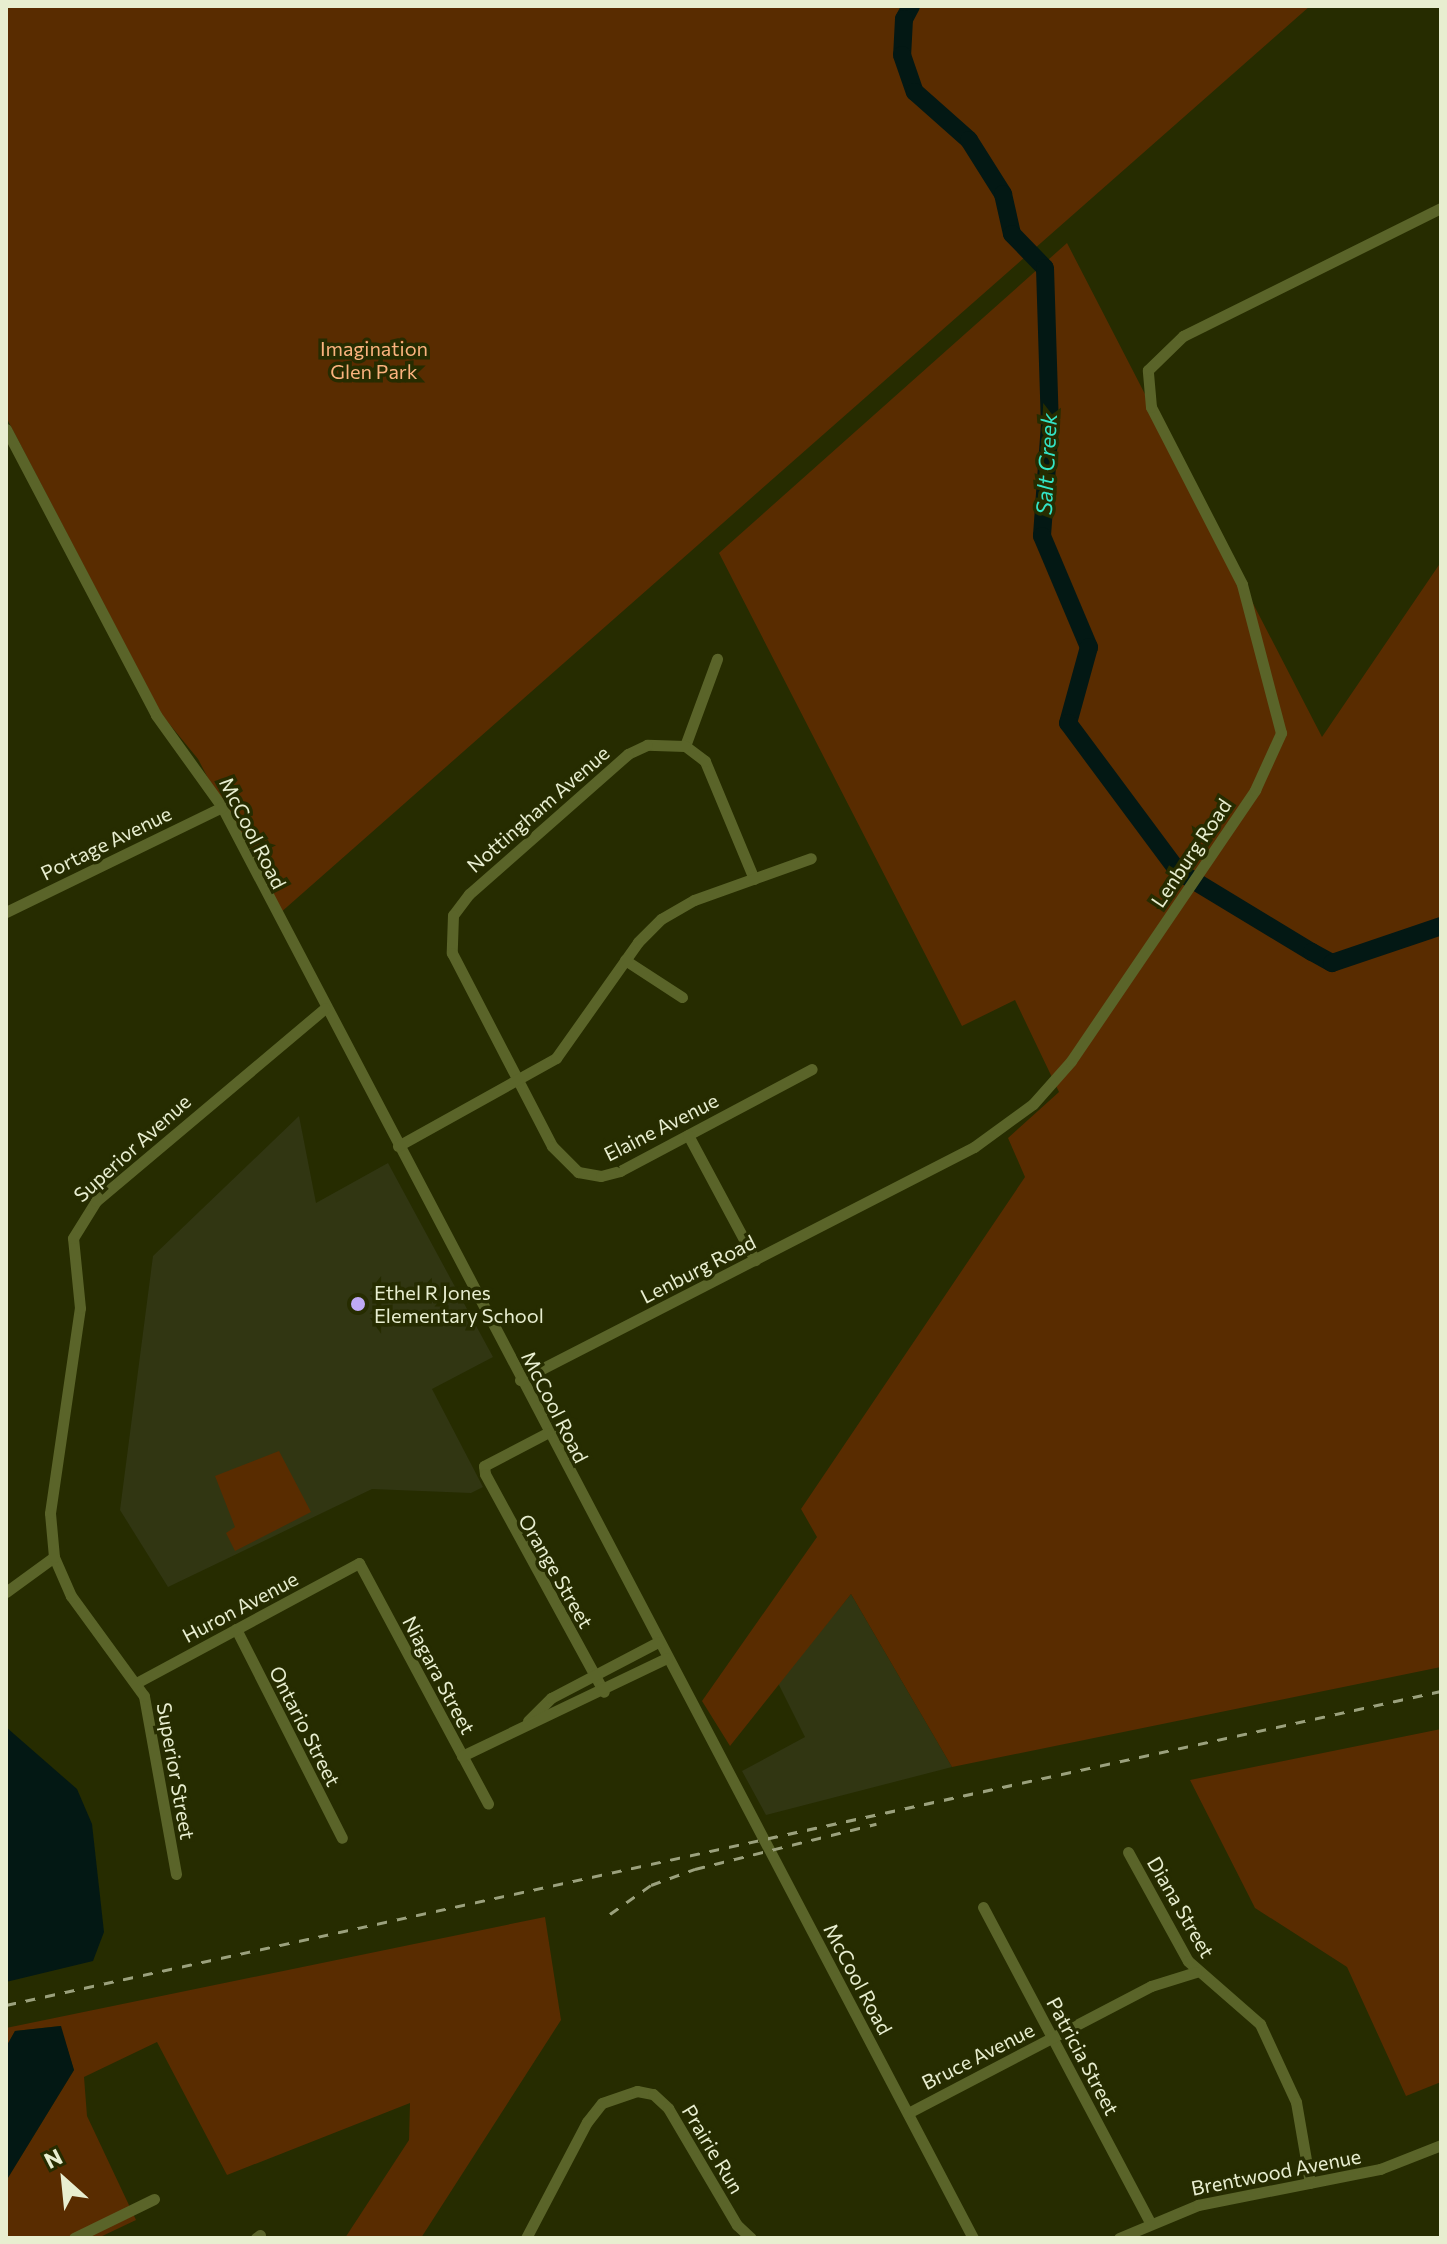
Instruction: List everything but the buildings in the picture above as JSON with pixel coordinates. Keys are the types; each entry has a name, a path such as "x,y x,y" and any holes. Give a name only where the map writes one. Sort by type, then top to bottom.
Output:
{"street":[{"name":"Lenburg Road","path":"520,1380 920,1176 1018,1117 1071,1061 1270,766 1280,723 1242,584 1151,407 1148,370 1183,336 1441,208"},
{"name":"McCool Road","path":"6,429 156,715 222,807 547,1433 973,2238"},
{"path":"717,659 685,746 712,770 754,879"},
{"name":"Nottingham Avenue","path":"518,1082 452,953 453,915 469,894 628,754 660,742 685,746"},
{"name":"Portage Avenue","path":"6,912 222,807"},
{"path":"398,1146 518,1082 567,1047 625,960 675,910 811,858"},
{"path":"625,960 682,997"},
{"name":"Superior Avenue","path":"54,1557 50,1513 80,1308 76,1226 96,1201 325,1008"},
{"name":"Elaine Avenue","path":"518,1082 559,1157 578,1172 611,1174 812,1069"},
{"path":"688,1135 755,1260"},
{"name":"Orange Street","path":"547,1433 484,1466 502,1513 604,1692"},
{"path":"6,1592 54,1557"},
{"name":"Superior Street","path":"54,1557 82,1613 138,1682 149,1710 176,1874"},
{"name":"Huron Avenue","path":"138,1682 359,1563"},
{"name":"Niagara Street","path":"359,1563 488,1804"},
{"name":"Ontario Street","path":"236,1629 342,1838"},
{"path":"527,1722 551,1698 658,1642"},
{"path":"462,1756 527,1722 604,1692 667,1658"},
{"name":"Diana Street","path":"1128,1852 1196,1972 1238,1999 1260,2024 1296,2102 1310,2183"},
{"name":"Patricia Street","path":"983,1907 1150,2222"},
{"name":"Bruce Avenue","path":"908,2113 1151,1986 1196,1972"},
{"name":"Prairie Run","path":"526,2238 587,2122 602,2103 637,2091 653,2094 668,2108 737,2225 751,2238"},
{"name":"Brentwood Avenue","path":"1119,2238 1150,2222 1222,2198 1380,2169 1441,2145"},
{"path":"74,2238 154,2199"}],"shaded area":[{"path":"299,1116 316,1203 388,1163 493,1357 432,1389 483,1487 471,1493 372,1489 168,1587 120,1510 153,1256"},
{"path":"851,1594 952,1767 766,1815 742,1771 805,1737 778,1683"}],"green space":[{"name":"Imagination Glen Park","path":"6,6 1310,6 279,914 198,759 162,715 6,417"},
{"path":"1067,243 1322,737 1441,562 1441,1667 952,1767 851,1594 730,1746 702,1701 817,1537 801,1509 1025,1177 1008,1138 1059,1092 1015,1000 962,1026 719,553"},
{"path":"279,1451 311,1512 235,1551 226,1533 235,1527 215,1476"},
{"path":"1441,1729 1441,2082 1406,2096 1347,1967 1255,1908 1190,1780"},
{"path":"545,1917 561,2020 421,2238 345,2238 409,2140 410,2103 227,2175 157,2042 84,2077 87,2116 136,2220 98,2238 6,2238 6,2181 74,2070 60,2026 15,2031 6,2047 6,2028"}],"water":[{"path":"6,1727 77,1789 92,1824 104,1932 93,1961 6,1982"},
{"path":"61,2026 74,2070 6,2181 6,2047 15,2031"}],"waterway":[{"name":"Salt Creek","path":"911,6 904,19 902,55 915,92 969,140 1003,194 1012,234 1045,268 1050,424 1042,536 1089,647 1068,723 1178,871 1332,963 1441,926"}],"railway":[{"path":"6,2005 1441,1691"},
{"path":"610,1914 651,1885 695,1869 876,1824"}],"place":[{"name":"Ethel R Jones Elementary School","path":"358,1304"}]}
